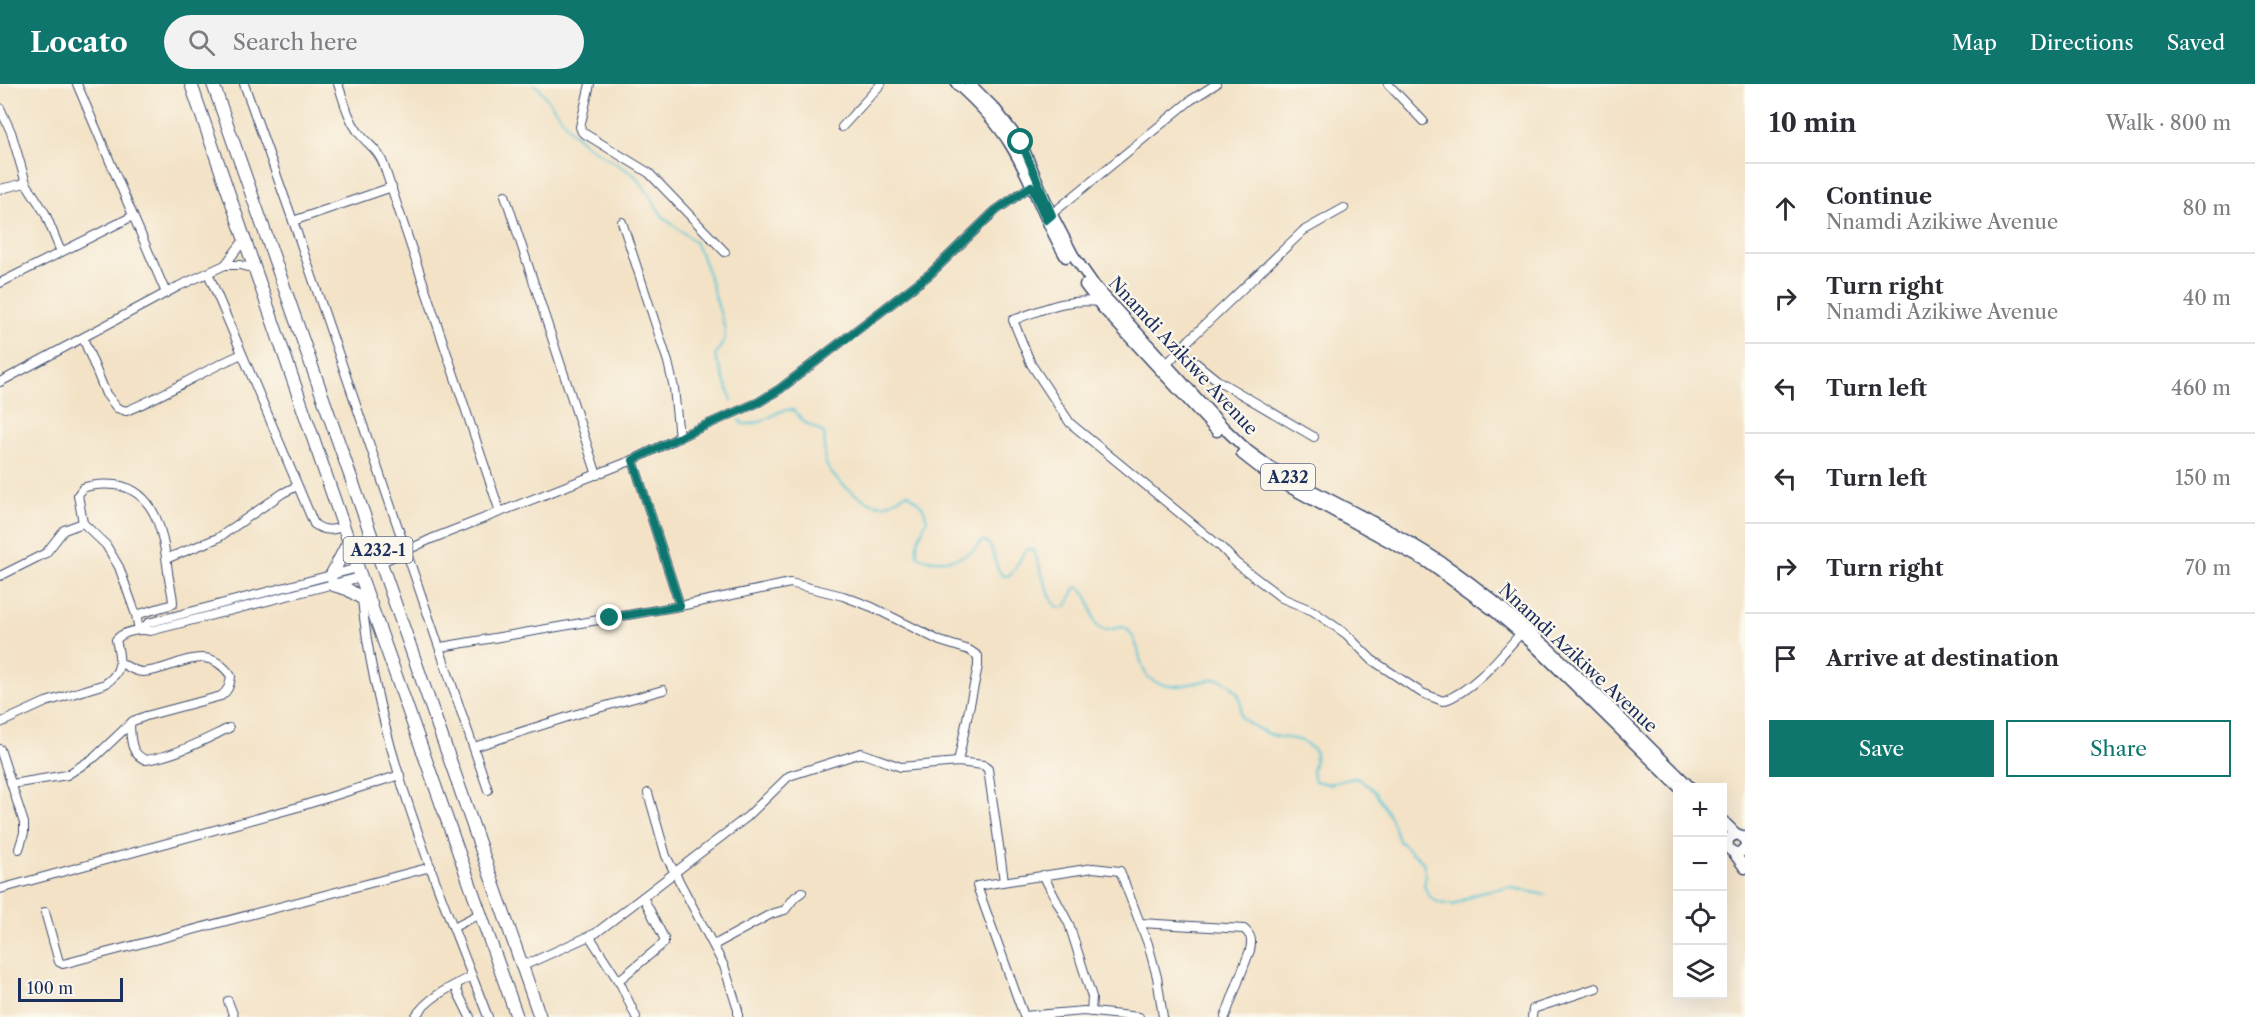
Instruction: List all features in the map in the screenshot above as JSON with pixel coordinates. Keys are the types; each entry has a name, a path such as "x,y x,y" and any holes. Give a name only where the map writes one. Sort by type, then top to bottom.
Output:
{"highway":[{"name":"A232-1","path":"191,84 360,573 367,601 482,913 517,1017"},
{"name":"A232-1","path":"213,84 540,1017"},
{"path":"349,541 332,581 367,601"}],"main road":[{"name":"Nnamdi Azikiwe Avenue","path":"957,84 997,125 1011,145 1049,217 1094,285 1225,429 1257,457 1299,484 1420,548 1478,588 1531,632 1686,783"},
{"name":"Nnamdi Azikiwe Avenue","path":"970,84 995,108 1012,129 1029,158 1049,217 1074,268 1099,302 1218,432 1252,463 1284,484 1427,562 1493,610 1521,633 1675,783"},
{"path":"1727,824 1741,835"},
{"path":"1728,844 1731,836 1741,835"},
{"path":"1728,844 1741,852 1745,847"},
{"path":"1728,844 1745,868"}],"street":[{"path":"77,84 166,293"},
{"path":"244,84 441,647 488,790"},
{"path":"338,84 350,119 359,134 378,151 501,512"},
{"path":"590,84 580,127 582,132 649,173 725,252"},
{"path":"842,127 880,84"},
{"path":"1049,217 1191,100 1216,84"},
{"path":"1388,84 1423,121"},
{"path":"0,108 11,132 26,183 45,213 62,252"},
{"path":"0,189 26,183"},
{"path":"382,562 431,539 633,460 752,405 780,389 930,274 995,211 1031,186"},
{"path":"293,221 392,188"},
{"path":"505,195 597,475"},
{"path":"1166,365 1304,231 1344,208"},
{"path":"0,283 134,216"},
{"path":"622,222 668,362 674,388 679,438"},
{"path":"225,265 244,240"},
{"path":"0,382 166,293 225,265 240,265 255,270"},
{"path":"208,273 314,524 330,531 344,527"},
{"path":"1099,302 1080,300 1062,303 1013,320 1031,364 1070,423 1231,555 1236,563 1282,598 1313,611 1346,634 1372,660 1422,693 1443,701 1457,697 1488,671 1521,633"},
{"path":"83,338 106,393 117,408 126,411 170,391 211,367 242,354"},
{"path":"1180,350 1217,380 1314,437"},
{"path":"633,460 680,606"},
{"path":"136,615 173,604 168,558 156,517 145,498 130,488 107,484 83,488 78,495 83,523 113,555 141,629"},
{"path":"168,558 218,538 274,498 297,486"},
{"path":"0,576 38,558 52,547 64,530 83,523"},
{"path":"0,723 46,702 105,684 118,673 121,663 117,637 141,629 150,631 360,573"},
{"path":"441,647 680,606 790,583 843,596 872,607 940,641 969,650 978,656 978,666 958,762"},
{"path":"367,601 370,663 400,775 431,867 488,1017"},
{"path":"12,784 67,775 95,757 129,725 146,716 220,696 226,692 231,676 224,665 212,658 195,658 143,672 132,670 121,663"},
{"path":"474,747 577,714 663,690"},
{"path":"129,725 131,745 136,753 146,760 196,744 229,728"},
{"path":"0,749 24,823 24,833 19,849"},
{"path":"523,966 590,937 747,817 789,776 861,753 901,767 958,762 983,765 988,769 1004,881"},
{"path":"0,889 298,807 400,775"},
{"path":"648,793 666,856 724,966 734,995 738,1017"},
{"path":"45,912 59,962 63,964 431,867"},
{"path":"1139,1017 1091,1012 1061,1012 1026,1016 1022,1012 977,886 1093,868 1120,871 1157,976 1163,1017"},
{"path":"1043,875 1069,924 1092,997 1091,1012"},
{"path":"714,945 771,914 785,910 802,892"},
{"path":"618,981 664,943 664,938 643,897"},
{"path":"454,927 482,913"},
{"path":"1140,923 1244,929 1250,934 1250,950 1225,1017"},
{"path":"590,937 618,981 636,1017"},
{"path":"415,1017 433,996 472,976"},
{"path":"457,985 457,991 470,1017"},
{"path":"1532,1017 1533,1009 1596,987"},
{"path":"228,1001 234,1017"}],"waterway":[{"path":"533,84 539,88 572,132 588,146 633,174 663,217 695,242 706,266 725,329 724,341 715,356 732,400"},
{"path":"739,420 743,424 752,424 781,411 794,410 804,422 824,433 824,458 828,468 851,491 879,505 887,504 908,493 923,507 927,519 918,542 918,556 930,560 952,559 965,555 981,542 986,541 992,549 997,568 1003,576 1010,575 1028,549 1033,550 1055,604 1059,607 1067,606 1075,588 1079,587 1085,593 1096,624 1100,628 1105,630 1124,627 1130,633 1144,669 1152,680 1168,686 1216,679 1227,683 1239,696 1241,717 1269,734 1303,742 1316,753 1312,773 1315,781 1328,784 1354,778 1361,780 1375,792 1390,817 1399,841 1423,862 1426,875 1424,886 1431,898 1440,903 1454,905 1479,892 1508,887 1546,895"}],"route":[{"path":"610,618 680,606 633,460 759,402 780,389 930,274 1013,196 1031,186 1046,220 1052,215 1021,142"}]}
